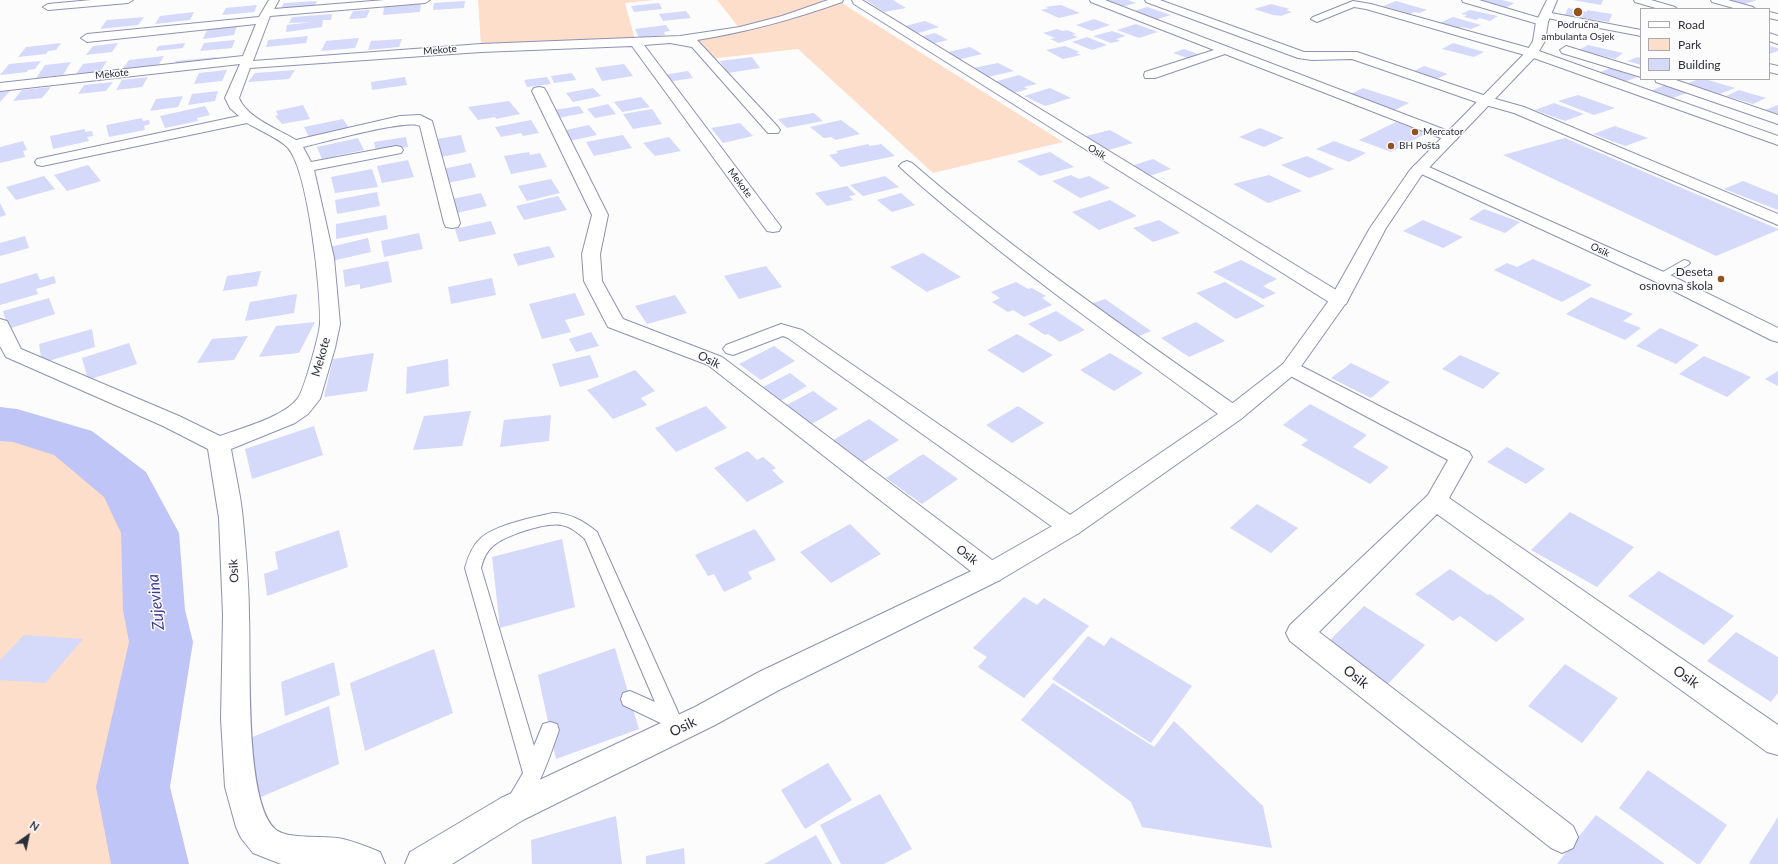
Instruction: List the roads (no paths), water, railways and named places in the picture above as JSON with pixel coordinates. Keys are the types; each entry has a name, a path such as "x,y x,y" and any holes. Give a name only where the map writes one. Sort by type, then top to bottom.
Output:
{"street":[{"path":"48,7 128,0"},
{"path":"87,38 268,11 425,0"},
{"path":"679,40 740,30 786,18 838,0"},
{"name":"Osik","path":"857,0 965,70 1339,300"},
{"path":"1095,0 1451,137"},
{"path":"1150,0 1302,54 1312,56 1353,55 1486,101 1519,110 1778,220"},
{"path":"1467,0 1542,26 1640,73"},
{"path":"1639,0 1667,8"},
{"path":"1716,0 1744,8"},
{"path":"1317,19 1353,4 1360,4 1542,26 1640,33"},
{"path":"268,11 232,98 235,105 249,118 294,145 400,120 420,119 425,121 452,223"},
{"path":"1542,26 1640,74"},
{"name":"Osik","path":"422,864 512,809 705,716 769,681 991,573 1070,527 1233,414 1290,368 1339,300 1378,228 1420,168 1486,101 1542,26"},
{"name":"Mekote","path":"0,86 246,62 560,43 636,43 679,40 696,44 773,130"},
{"name":"Mekote","path":"636,43 773,228"},
{"path":"1150,75 1225,50"},
{"path":"1653,80 1778,141"},
{"path":"1664,80 1778,120"},
{"name":"Osik","path":"539,91 600,215 591,254 593,281 615,323 715,361 991,573"},
{"path":"42,162 249,118"},
{"name":"Mekote","path":"219,445 287,418 300,409 309,399 325,348 330,324 325,258 306,168 294,145"},
{"path":"306,168 396,150"},
{"path":"907,166 954,209 1065,293 1233,414"},
{"name":"Osik","path":"1420,168 1660,277 1778,336"},
{"path":"0,325 13,353 171,421 219,445"},
{"name":"Osik","path":"732,349 781,330 789,331 795,334 1070,527"},
{"name":"Osik","path":"1290,368 1461,457 1436,501 1300,633 1562,837"},
{"name":"Osik","path":"219,445 231,518 236,615 236,719 240,787 252,827 266,842 286,850 342,855 368,864"},
{"name":"Osik","path":"1436,501 1778,742"}],"lane":[{"path":"1660,277 1684,263"},
{"path":"533,774 473,568 478,552 489,540 523,526 557,518 577,524 591,536 671,719"},
{"path":"630,699 681,725 705,716"},
{"path":"512,809 533,774 550,730"}],"waterway":[{"name":"Zujevina","path":"0,424 17,426 73,443 126,486 150,533 154,610 161,642 133,787 150,864"}],"place":[{"name":"Područna ambulanta Osjek","path":"1578,12"},
{"name":"Mercator","path":"1415,132"},
{"name":"BH Pošta","path":"1391,146"},
{"name":"Deseta osnovna škola","path":"1721,279"}]}
